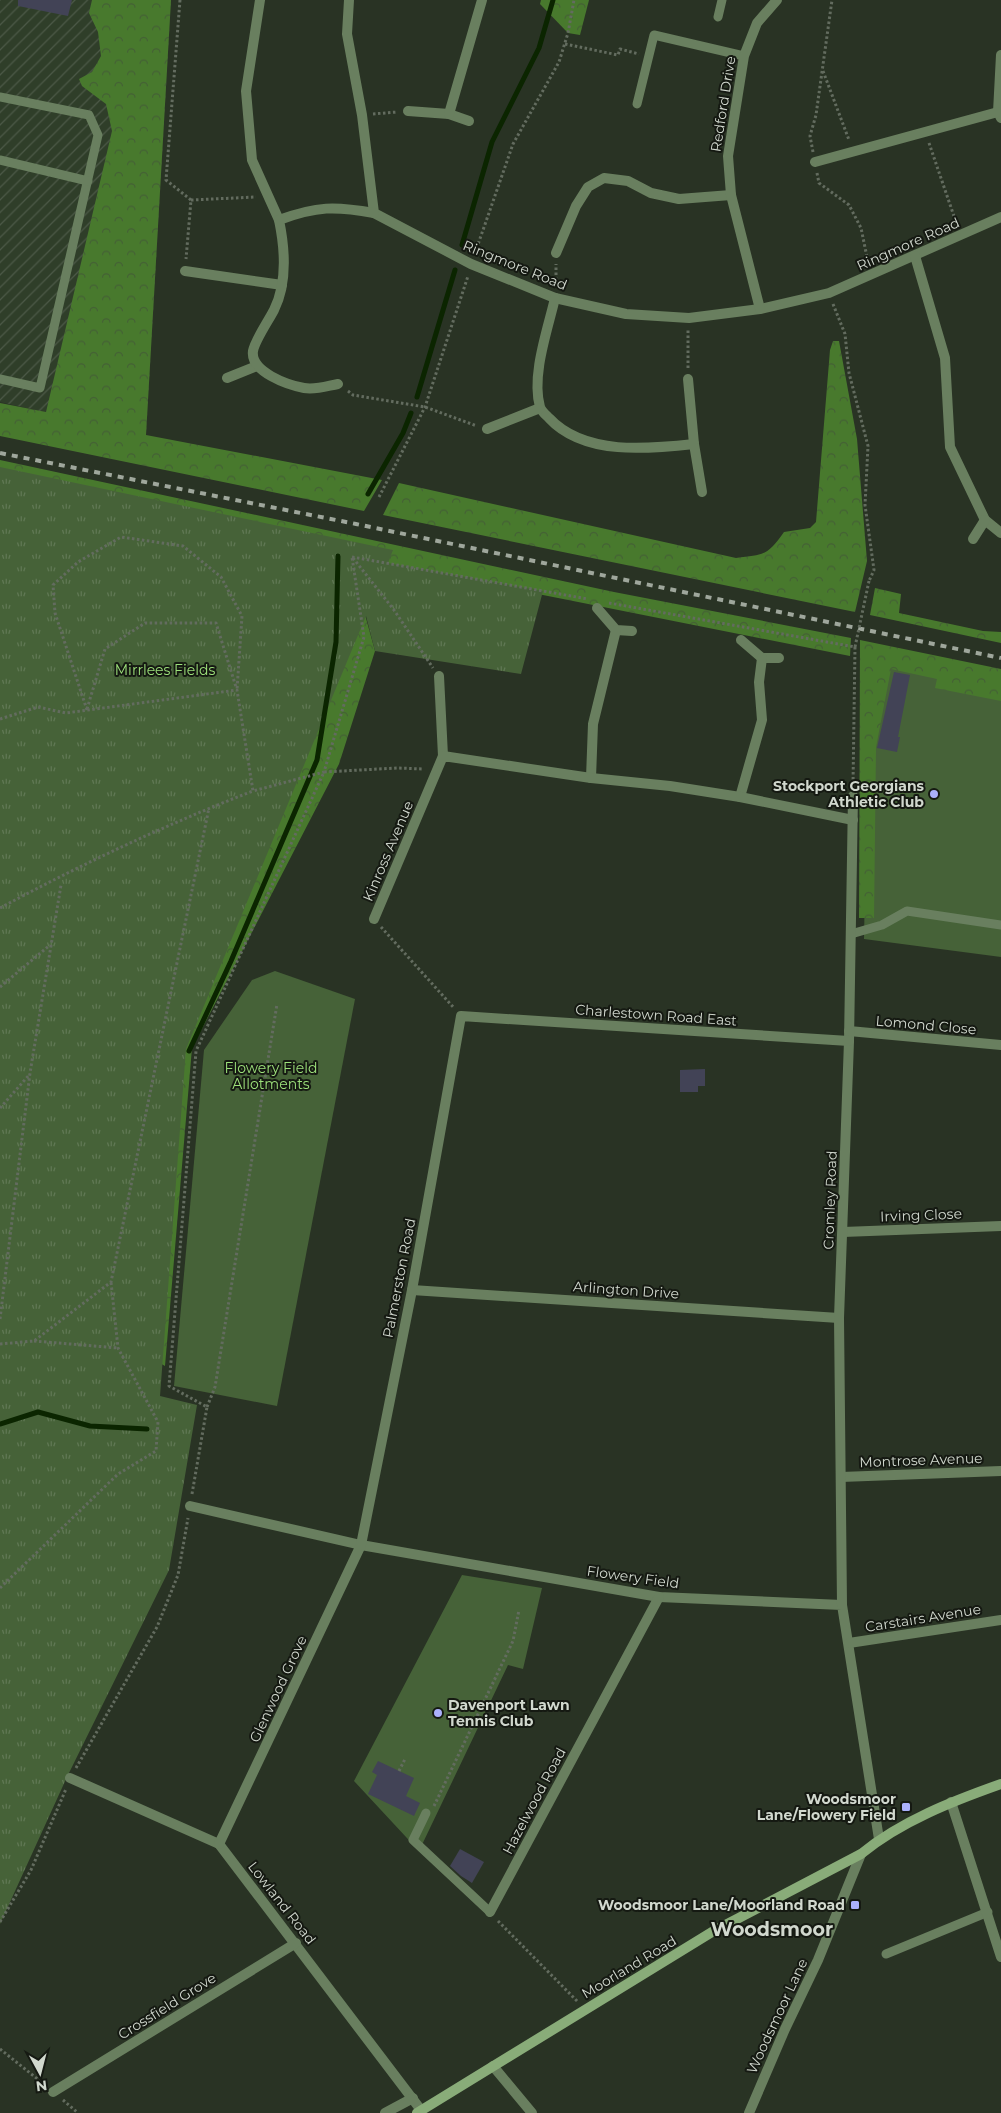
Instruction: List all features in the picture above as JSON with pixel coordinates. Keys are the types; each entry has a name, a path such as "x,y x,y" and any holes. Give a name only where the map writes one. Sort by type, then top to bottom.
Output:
{"street":[{"path":"260,0 246,91 252,160 279,220 284,245 284,272 277,304 253,350 254,359 257,366 266,374 304,388 318,388 338,384"},
{"path":"349,0 347,34 362,115 374,213"},
{"path":"449,114 482,0"},
{"name":"Redford Drive","path":"760,309 731,195 728,156 744,56 757,24 777,0"},
{"path":"815,162 925,132 999,115 1001,55"},
{"path":"408,111 449,114 469,120"},
{"path":"556,253 576,206 588,187 604,178 628,181 651,193 679,200 731,195"},
{"name":"Ringmore Road","path":"279,220 307,210 344,207 374,213 471,264 555,298 626,314 689,318 760,309 829,294 1001,217"},
{"path":"915,256 945,358 950,447 985,520 1001,533"},
{"path":"185,271 282,285"},
{"path":"555,298 538,371 540,408 560,429 586,440 616,448 657,448 694,444"},
{"path":"227,378 257,366"},
{"path":"688,379 694,444 702,492"},
{"path":"487,429 540,408"},
{"path":"973,539 985,520"},
{"path":"598,608 616,630 632,631"},
{"path":"592,778 594,724 616,630"},
{"path":"741,640 762,658 779,658"},
{"path":"740,797 762,720 759,682 762,658"},
{"name":"Kinross Avenue","path":"374,919 443,756 439,676"},
{"path":"443,756 592,778 670,786 740,797 853,820"},
{"name":"Cromley Road","path":"842,1605 839,1318 849,1036 853,796"},
{"name":"Charlestown Road East","path":"461,1016 849,1036"},
{"name":"Palmerston Road","path":"361,1545 412,1290 461,1016"},
{"name":"Lomond Close","path":"849,1036 1001,1045"},
{"name":"Irving Close","path":"843,1232 1001,1226"},
{"name":"Arlington Drive","path":"412,1290 839,1318"},
{"name":"Montrose Avenue","path":"841,1477 1001,1471"},
{"name":"Flowery Field","path":"190,1506 361,1545 659,1597 842,1605"},
{"name":"Glenwood Grove","path":"219,1844 361,1545"},
{"name":"Hazelwood Road","path":"490,1912 659,1597"},
{"path":"842,1605 879,1839"},
{"name":"Carstairs Avenue","path":"849,1643 1001,1620"},
{"name":"Lowland Road","path":"70,1778 219,1844 413,2098 419,2112"},
{"name":"Woodsmoor Lane","path":"749,2113 785,2029 818,1960 861,1854 879,1839 951,1802 1001,1784"},
{"path":"951,1802 1001,1957"},
{"name":"Moorland Road","path":"419,2112 712,1932 861,1854"},
{"name":"Crossfield Grove","path":"53,2092 296,1943"},
{"path":"493,2066 532,2113"},
{"path":"385,2113 413,2098"}],"lane":[{"path":"718,17 722,0"},
{"path":"637,104 654,35 744,56"},
{"path":"0,97 89,115 98,135 40,388 0,379"},
{"path":"0,160 88,181"},
{"path":"851,934 882,925 907,911 1001,925"},
{"path":"426,1813 414,1840 490,1912"},
{"path":"886,1954 988,1912"}],"path":[{"path":"180,0 166,180 191,200 268,196"},
{"path":"379,497 425,407 471,264 513,144 559,62 565,44 574,0"},
{"path":"832,0 816,115 810,136 819,183 849,205 861,228 871,276"},
{"path":"565,44 618,55 620,49 649,56"},
{"path":"822,71 853,151"},
{"path":"362,115 408,111"},
{"path":"925,132 961,235"},
{"path":"185,271 191,200"},
{"path":"555,298 556,253"},
{"path":"829,294 845,334 849,373 868,446 865,505 874,570 869,581 855,647 853,796"},
{"path":"688,379 689,318"},
{"path":"338,384 353,394 425,407 487,429"},
{"path":"87,710 55,613 53,585 78,562 121,537 183,546 221,577 242,616 237,690"},
{"path":"207,1407 169,1386 196,1051 323,773 364,637 352,557 394,610 439,676"},
{"path":"87,710 104,649 145,623 216,624 237,690 253,791"},
{"path":"0,719 38,707 66,713 237,690"},
{"path":"0,908 60,876 208,808 253,791 323,773 397,768 437,770"},
{"path":"0,1588 118,1474 156,1451 158,1422 118,1348 110,1282 208,808"},
{"path":"0,1319 30,1073 60,885"},
{"name":"Kinross Avenue","path":"374,919 461,1016"},
{"path":"0,987 51,945"},
{"path":"0,1922 31,1870 55,1819 70,1778 157,1627 178,1575 207,1407 215,1387 277,1004"},
{"path":"0,1108 30,1073"},
{"path":"34,1341 110,1282"},
{"path":"0,1344 34,1341 118,1348"},
{"path":"426,1813 429,1807 432,1809 513,1641 519,1610"},
{"path":"399,1771 405,1759"},
{"path":"490,1912 586,2010"},
{"path":"0,2049 78,2113"}],"shaded area":[{"path":"0,0 171,0 146,435 0,402"}],"green space":[{"path":"92,0 171,0 146,435 382,480 364,511 0,436 0,403 46,412 112,131 106,104 82,86 79,79 92,72 101,56 98,32 89,13"},
{"path":"541,0 589,0 580,35 568,33 540,4"},
{"path":"833,341 839,341 857,439 867,561 855,612 383,515 399,483 736,558 759,554 769,550 784,532 810,528 816,522 830,350"},
{"name":"Mirrlees Fields","path":"0,460 614,592 851,638 850,656 543,595 366,566 364,611 375,651 339,764 192,1048 165,1366 132,1347 0,733"},
{"name":"Mirrlees Fields","path":"0,467 393,550 388,563 543,591 521,674 375,651 366,616 186,1049 160,1396 197,1405 169,1570 67,1777 0,1924"},
{"path":"875,588 901,594 899,613 983,631 1001,632 1001,643 870,615"},
{"path":"860,640 1001,669 1001,701 935,688 937,679 891,669 876,747 874,918 859,918"},
{"name":"Stockport Georgians Athletic Club","path":"869,656 1001,685 1001,957 864,939"},
{"name":"Flowery Field Allotments","path":"275,971 355,999 277,1406 174,1386 204,1050 252,980"},
{"name":"Davenport Lawn Tennis Club","path":"462,1575 542,1588 523,1669 508,1665 419,1851 354,1781"}],"building":[{"path":"18,0 72,0 68,16 18,6"},
{"path":"894,672 910,675 898,737 900,737 897,752 877,748"},
{"path":"705,1069 705,1086 698,1086 698,1092 680,1092 680,1070"},
{"path":"378,1761 414,1778 406,1796 420,1803 414,1816 368,1794 377,1775 372,1772"},
{"path":"460,1849 484,1862 472,1883 450,1866"}],"waterway":[{"path":"462,245 492,142 539,48 553,0"},
{"path":"417,397 455,270"},
{"path":"368,494 403,433 411,413"},
{"path":"189,1051 231,961 317,760 336,642 338,556"},
{"path":"0,1424 38,1412 90,1426 147,1429"}],"railway":[{"path":"0,453 356,524 1001,658"}],"place":[{"name":"Stockport Georgians Athletic Club","path":"934,794"},
{"name":"Davenport Lawn Tennis Club","path":"438,1713"},
{"name":"Woodsmoor Lane/Flowery Field","path":"906,1807"},
{"name":"Woodsmoor Lane/Moorland Road","path":"855,1905"}],"district":[{"name":"Woodsmoor","path":"772,1929"}]}
